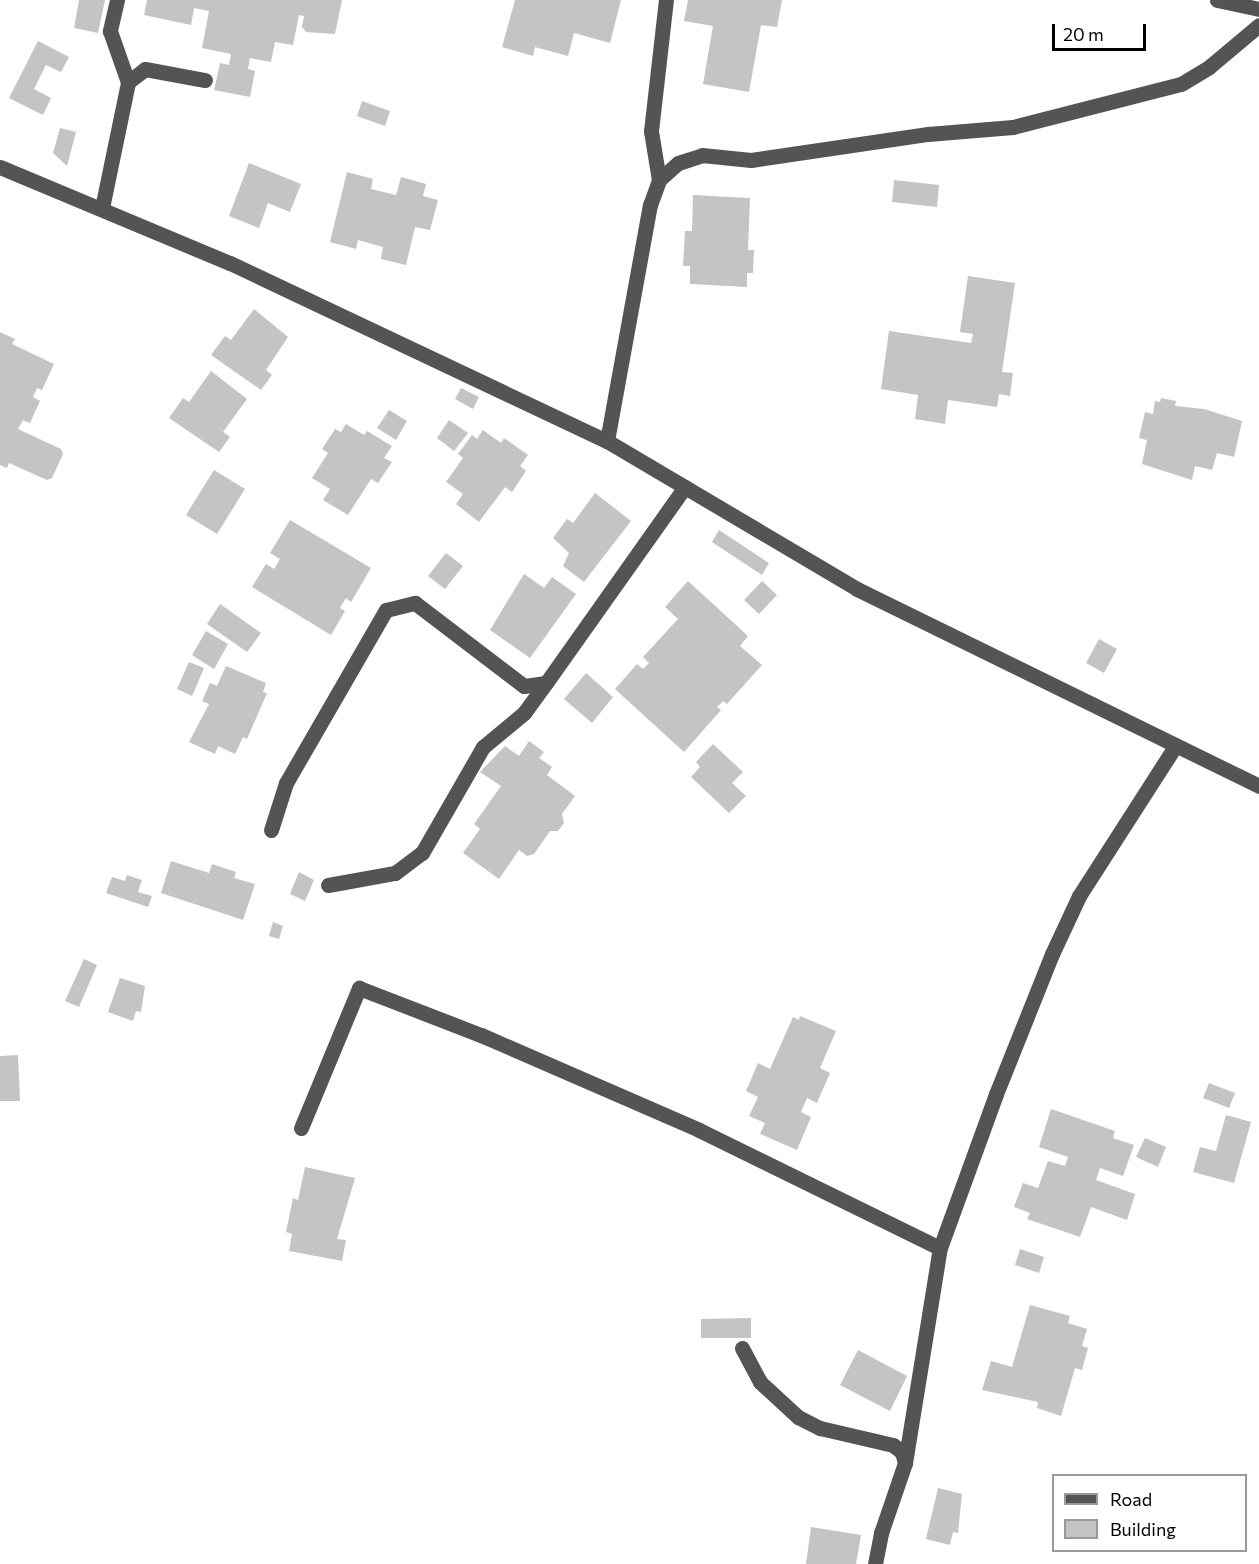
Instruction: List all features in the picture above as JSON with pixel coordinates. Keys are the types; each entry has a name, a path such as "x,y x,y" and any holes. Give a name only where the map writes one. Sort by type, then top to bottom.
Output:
{"street":[{"path":"102,208 128,82 110,31 117,0"},
{"path":"659,180 651,131 666,0"},
{"path":"1217,0 1259,9"},
{"path":"608,441 650,205 659,180 678,163 702,155 751,160 928,134 1013,127 1181,84 1209,67 1259,25"},
{"path":"128,82 145,69 205,80"},
{"path":"0,167 102,208 294,293 608,441 857,589 1259,786"},
{"path":"328,885 395,873 422,853 483,747 524,713 685,487"},
{"path":"271,830 286,783 386,610 415,603 524,686 546,683"},
{"path":"875,1564 881,1533 905,1463 940,1248 1052,954 1079,896 1176,745"},
{"path":"301,1128 359,988 481,1035 699,1130 940,1248"},
{"path":"742,1348 760,1382 798,1417 820,1428 893,1445 902,1452 905,1463"}],"building":[{"path":"79,0 105,0 98,33 74,28"},
{"path":"147,0 342,0 335,34 306,32 302,27 304,16 299,15 293,45 275,42 271,62 250,58 248,69 255,71 250,97 214,90 220,63 229,65 231,54 202,48 209,11 194,8 191,25 144,15"},
{"path":"515,0 621,0 610,43 574,33 568,56 535,47 533,56 502,47"},
{"path":"688,0 782,0 777,27 761,25 749,92 703,84 713,26 684,21"},
{"path":"38,41 69,57 61,72 46,65 34,89 51,98 43,115 9,98"},
{"path":"362,101 390,111 385,126 357,116"},
{"path":"60,128 76,132 67,166 53,153"},
{"path":"249,163 301,184 290,212 268,203 259,228 229,216"},
{"path":"347,172 373,179 371,189 396,195 401,177 426,184 423,196 438,200 430,230 415,227 406,265 381,259 383,247 358,240 356,249 330,242"},
{"path":"894,180 939,185 937,207 892,202"},
{"path":"693,195 750,198 748,250 754,250 753,273 747,273 747,287 690,284 690,266 683,266 685,231 692,231"},
{"path":"968,276 1015,283 1002,372 1013,373 1010,396 999,394 997,407 948,400 945,424 915,419 918,395 881,389 889,331 971,343 973,334 960,332"},
{"path":"254,309 288,337 266,370 272,375 261,390 211,355 225,336 231,340"},
{"path":"0,332 15,339 12,344 54,364 42,390 37,388 33,397 40,401 30,423 23,420 18,429 61,449 63,454 52,478 47,480 9,463 7,468 0,465"},
{"path":"211,371 247,399 223,432 230,437 219,452 169,418 183,398 189,402"},
{"path":"461,388 479,397 473,409 455,399"},
{"path":"1161,398 1176,401 1175,406 1204,409 1242,421 1234,457 1217,453 1212,470 1195,466 1192,480 1142,464 1147,440 1139,438 1145,412 1153,414 1155,401 1160,402"},
{"path":"389,410 407,421 396,440 377,428"},
{"path":"449,420 468,433 454,451 437,438"},
{"path":"346,424 364,435 367,431 392,446 384,458 392,462 378,483 371,479 348,515 323,500 330,489 312,478 328,453 322,449 335,429 341,432"},
{"path":"483,430 501,443 504,438 528,455 520,466 526,471 512,492 505,487 479,522 456,504 463,494 446,482 463,458 458,454 472,435 477,439"},
{"path":"214,470 245,489 217,534 186,515"},
{"path":"595,493 631,521 584,582 563,566 569,553 553,538 567,519 573,523"},
{"path":"290,520 371,568 351,602 346,598 340,608 345,611 331,635 252,587 266,564 274,569 280,559 270,553"},
{"path":"719,530 769,563 762,575 712,542"},
{"path":"446,553 463,566 445,589 428,576"},
{"path":"524,574 544,588 552,577 576,594 530,658 490,630"},
{"path":"688,581 748,636 740,646 762,665 727,704 723,701 717,707 721,710 684,752 615,689 637,664 643,669 649,663 643,657 678,619 665,607"},
{"path":"762,581 777,595 759,614 744,600"},
{"path":"220,604 261,633 247,652 207,624"},
{"path":"206,631 228,644 214,669 192,655"},
{"path":"1099,639 1117,649 1104,673 1086,663"},
{"path":"189,662 204,668 192,696 177,689"},
{"path":"226,666 266,683 263,692 267,693 247,739 243,737 235,754 218,746 215,754 189,742 209,704 202,701 210,683 217,686"},
{"path":"586,673 613,697 592,723 564,699"},
{"path":"529,741 544,752 539,758 552,767 547,775 575,796 562,814 564,823 558,831 550,831 534,854 527,856 519,850 499,879 463,853 480,829 474,824 501,786 480,772 505,746 519,756"},
{"path":"713,744 743,772 732,783 746,796 729,813 691,777 700,767 696,762"},
{"path":"171,861 209,873 212,864 236,872 234,878 255,884 243,920 161,893"},
{"path":"299,872 314,880 305,901 290,894"},
{"path":"127,875 142,880 138,892 152,896 148,907 106,893 112,877 125,881"},
{"path":"273,922 283,926 279,939 269,936"},
{"path":"84,959 97,965 79,1007 65,1001"},
{"path":"120,978 145,986 141,1012 136,1011 133,1021 108,1012"},
{"path":"800,1016 836,1031 820,1068 830,1073 817,1103 807,1098 801,1112 811,1117 797,1150 760,1134 765,1123 749,1116 758,1097 746,1091 758,1063 770,1069 793,1017 799,1020"},
{"path":"18,1055 20,1101 0,1101 0,1056"},
{"path":"1209,1083 1235,1093 1229,1108 1203,1098"},
{"path":"1051,1109 1115,1131 1113,1138 1134,1145 1123,1176 1100,1168 1096,1180 1135,1194 1127,1220 1091,1207 1080,1237 1027,1219 1030,1213 1014,1207 1023,1183 1038,1188 1048,1161 1065,1166 1068,1157 1039,1147"},
{"path":"1226,1115 1251,1122 1234,1183 1193,1172 1200,1147 1216,1151"},
{"path":"1145,1138 1166,1147 1158,1167 1136,1157"},
{"path":"305,1167 355,1178 337,1239 346,1240 342,1261 289,1251 292,1234 286,1232 293,1198 298,1200"},
{"path":"1020,1249 1044,1257 1039,1273 1015,1265"},
{"path":"1030,1305 1070,1316 1068,1323 1087,1329 1082,1346 1088,1348 1082,1370 1075,1368 1061,1416 1037,1408 1038,1402 982,1390 991,1361 1012,1367"},
{"path":"751,1318 751,1338 701,1338 701,1319"},
{"path":"858,1350 907,1376 890,1411 840,1385"},
{"path":"938,1488 962,1494 958,1533 953,1532 950,1545 926,1539"},
{"path":"811,1527 861,1535 856,1564 806,1564"}]}
